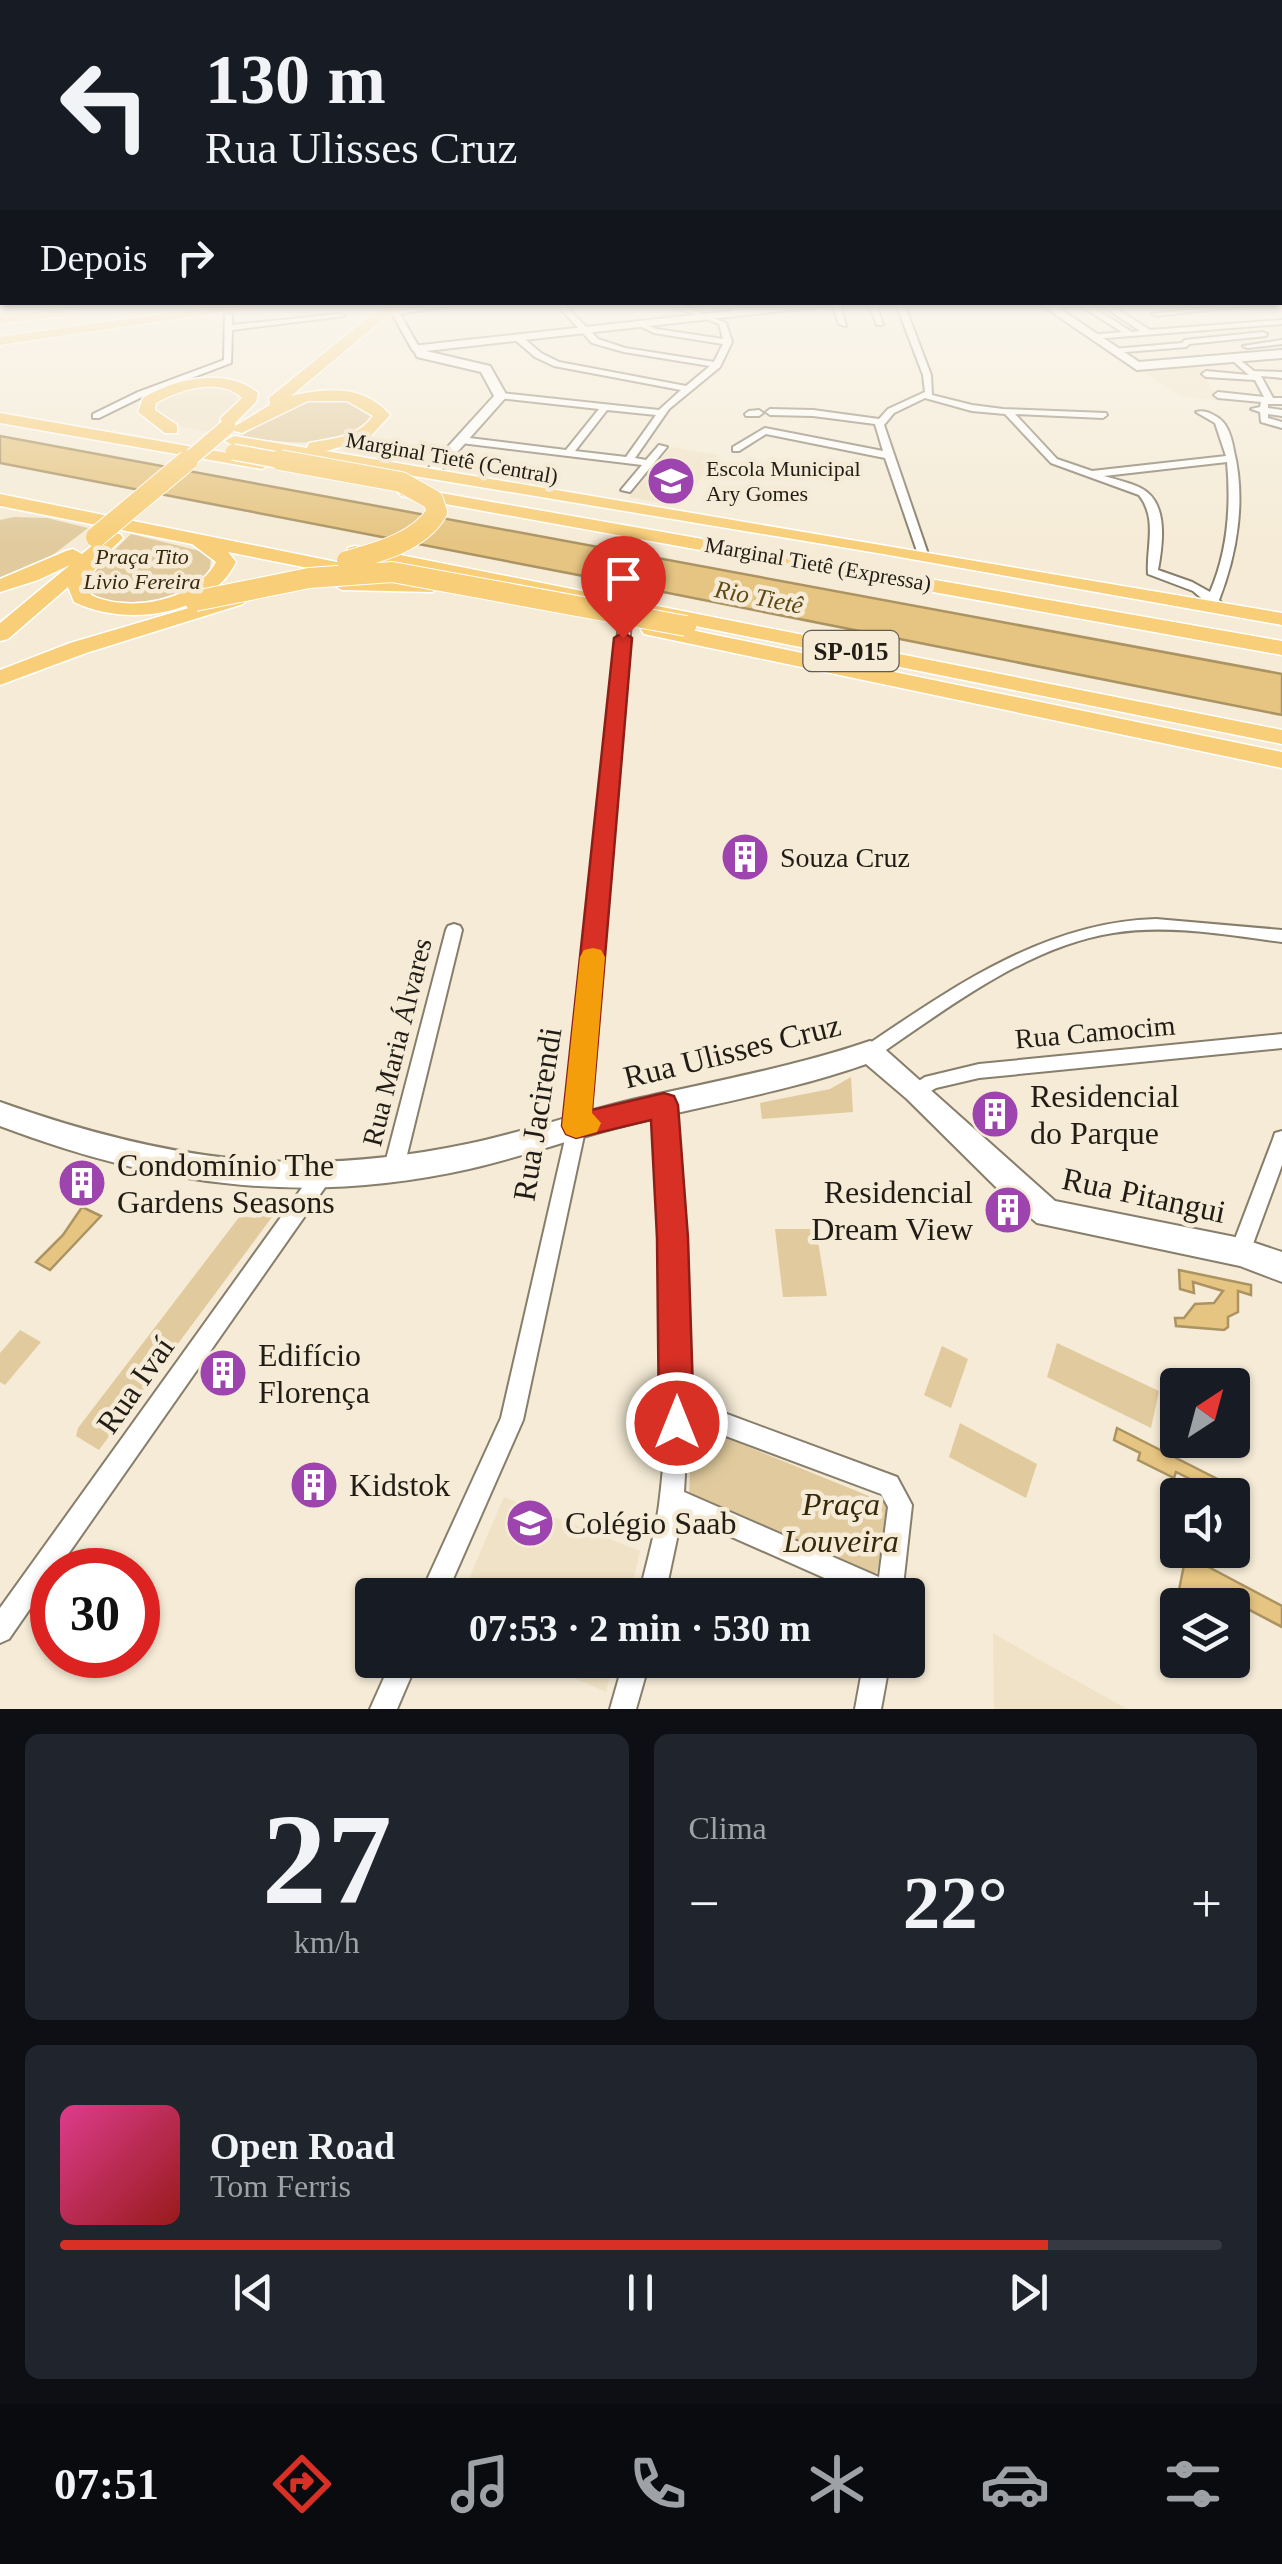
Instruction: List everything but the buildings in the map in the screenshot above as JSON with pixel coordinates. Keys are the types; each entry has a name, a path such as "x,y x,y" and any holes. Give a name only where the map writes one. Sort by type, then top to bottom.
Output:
{"highway":[{"path":"171,429 150,417 146,412 149,402 180,387 202,384"},
{"path":"217,384 234,385 250,393 250,400 227,422 235,429"},
{"path":"0,634 94,547 286,384"},
{"path":"235,429 292,384"},
{"path":"235,429 286,403 313,396 339,395 361,400 382,416 375,428 344,443 313,448 272,447"},
{"path":"3,407 96,416 923,554 1282,619"},
{"path":"0,671 82,635 375,554 418,536 433,521 435,510 431,500 402,482 3,407"},
{"name":"Marginal Tietê (Central)","path":"3,407 600,510"},
{"name":"Marginal Tietê (Expressa)","path":"3,407 888,577 1282,648"},
{"name":"SP-015","path":"0,486 427,576 862,654 1282,737"},
{"name":"SP-015","path":"0,486 427,576"},
{"path":"0,500 387,577 427,576 624,623 1282,760"},
{"path":"600,510 888,577"},
{"path":"600,510 756,536 884,548"},
{"path":"0,515 58,512"},
{"path":"240,538 387,577"},
{"path":"94,547 77,582 81,598 100,608 135,609 189,596 220,575 225,568 224,556 192,539"},
{"path":"0,586 94,547"},
{"path":"0,616 94,547"},
{"path":"195,601 309,578 392,572 825,651 862,654"},
{"path":"0,671 268,593 427,576"}],"street":[{"path":"96,416 169,384"},
{"path":"494,384 501,396"},
{"path":"660,384 687,389"},
{"path":"628,460 661,413 694,384"},
{"path":"927,384 927,396"},
{"path":"1225,384 1282,413"},
{"path":"1255,384 1265,405 1282,425"},
{"path":"1218,395 1265,405"},
{"path":"501,396 661,413"},
{"path":"431,473 501,396"},
{"path":"879,422 891,411 927,396 965,407 1103,415"},
{"path":"1226,406 1282,402"},
{"path":"570,453 606,407"},
{"path":"1005,410 1040,450 1083,475 1129,488 1150,499 1156,534 1152,572 1186,583 1215,604 1235,512 1234,466 1219,421 1200,412"},
{"path":"759,413 813,413 879,422"},
{"path":"879,422 923,554"},
{"path":"825,427 837,445"},
{"path":"736,449 765,431 887,455"},
{"path":"461,440 649,463"},
{"path":"626,490 662,447"},
{"path":"1083,475 1229,459"},
{"name":"Rua Jacirendi","path":"442,1578 512,1420 576,1126 624,623"},
{"name":"Rua Ulisses Cruz","path":"0,1114 34,1128 167,1162 228,1172 321,1177 394,1167 490,1152 576,1126 815,1072 870,1052 980,982 1084,934 1159,924 1282,936"},
{"name":"Rua Maria Álvares","path":"394,1167 454,930"},
{"name":"Rua Camocim","path":"916,1091 931,1082 979,1070 1282,1042"},
{"name":"Rua Pitangui","path":"870,1052 1048,1213 1240,1252 1282,1266"},
{"path":"656,1578 672,1500 677,1407 673,1238 664,1105"},
{"path":"1240,1252 1282,1138"},
{"name":"Rua Ivaí","path":"0,1630 321,1177"},
{"path":"677,1407 889,1486 900,1506 891,1578"},
{"path":"672,1500 852,1578"},
{"path":"383,1709 396,1678"},
{"path":"623,1709 632,1678"},
{"path":"868,1709 874,1678"}],"shaded area":[{"path":"1162,384 1209,384 1220,401 1181,396"},
{"path":"228,387 243,397 210,432 156,417 153,405 181,390"},
{"name":"Escola Municipal Ary Gomes","path":"672,447 719,455 679,506 629,497"},
{"name":"Colégio Saab","path":"504,1497 640,1551 634,1578 469,1578"},
{"path":"993,1633 1029,1654 1127,1709 994,1709"},
{"path":"574,1678 610,1678 606,1692"}],"green space":[{"path":"311,399 354,402 374,418 346,437 330,441 240,437 282,408"},
{"path":"47,518 88,528 37,567 0,580 0,520"},
{"name":"Praça Tito Livio Fereira","path":"131,534 204,552 211,558 209,574 182,590 145,602 109,602 95,595 85,583 89,575"},
{"path":"851,1077 853,1112 762,1119 760,1103 830,1089"},
{"path":"272,1194 283,1198 281,1205 99,1450 76,1436 78,1428 240,1216 256,1218 251,1205 265,1207"},
{"path":"775,1229 816,1229 827,1296 783,1297"},
{"path":"20,1330 41,1342 5,1385 0,1382 0,1353"},
{"path":"1057,1343 1159,1391 1151,1428 1047,1377"},
{"path":"942,1346 968,1359 951,1408 924,1395"},
{"path":"960,1423 1037,1464 1026,1498 949,1457"},
{"name":"Praça Louveira","path":"697,1426 886,1503 888,1516 877,1572 702,1505 689,1494 692,1432"}],"water":[{"name":"Rio Tietê","path":"0,436 1282,674 1282,715 618,583 620,595 604,580 0,463"},
{"path":"82,1207 101,1216 50,1270 36,1262 63,1235"},
{"path":"1179,1270 1251,1285 1251,1295 1238,1291 1238,1312 1228,1317 1224,1330 1176,1326 1175,1318 1184,1318 1195,1304 1214,1303 1223,1291 1193,1282 1194,1293 1180,1289"},
{"path":"1117,1428 1160,1450 1160,1458 1176,1458 1215,1478 1188,1478 1176,1472 1174,1478 1138,1460 1140,1453 1114,1440"},
{"path":"1183,1568 1210,1568 1248,1588 1179,1588"},
{"path":"1250,1589 1282,1606 1282,1627 1250,1610"}],"slow traffic":[{"path":"587,1123 576,1126 593,957"}],"place":[{"name":"Escola Municipal Ary Gomes","path":"671,481"},
{"name":"Souza Cruz","path":"745,857"},
{"name":"Residencial do Parque","path":"995,1114"},
{"name":"Condomínio The Gardens Seasons","path":"82,1183"},
{"name":"Residencial Dream View","path":"1008,1210"},
{"name":"Edifício Florença","path":"223,1373"},
{"name":"Kidstok","path":"314,1485"},
{"name":"Colégio Saab","path":"530,1523"}],"route":[{"path":"623,638 576,1126 664,1105 673,1238 677,1423"}]}
